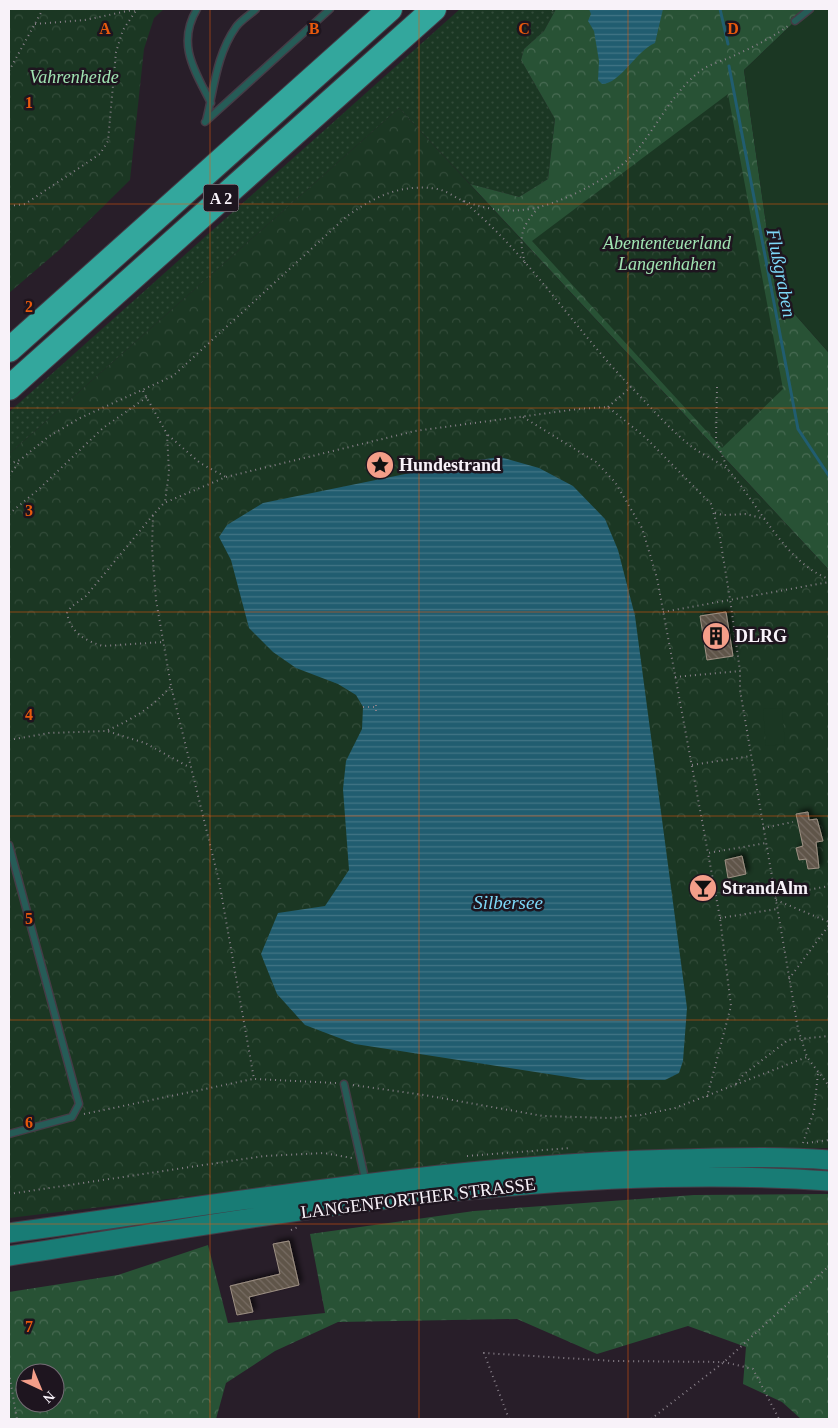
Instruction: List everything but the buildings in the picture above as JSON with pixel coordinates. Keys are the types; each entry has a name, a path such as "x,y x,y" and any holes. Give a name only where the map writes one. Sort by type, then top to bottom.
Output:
{"highway":[{"name":"A 2","path":"9,350 390,9"},
{"name":"A 2","path":"9,388 434,9"}],"main road":[{"name":"LANGENFORTHER STRASSE","path":"9,1233 366,1184 469,1172 609,1160 772,1157 829,1160"},
{"name":"LANGENFORTHER STRASSE","path":"9,1256 353,1204 542,1183 611,1178 715,1176 829,1181"}],"lane":[{"path":"197,9 188,33 187,52 210,102"},
{"path":"256,9 236,26 225,48 216,71 205,122 330,9"},
{"path":"795,22 810,9"},
{"path":"9,846 79,1104 72,1117 9,1134"},
{"path":"344,1084 366,1184"}],"path":[{"path":"9,71 44,9"},
{"path":"35,24 85,20 137,9"},
{"path":"9,206 25,204 100,154 108,140 116,52 123,30 137,9"},
{"path":"9,476 20,460 48,437 80,418 144,391 173,376 346,217 367,201 395,190 415,187 438,189 485,208 506,211 539,207 586,188 621,166 638,149 685,86 704,68 760,44 795,22"},
{"path":"460,199 492,225 597,351 631,387 691,446 728,470"},
{"path":"525,264 521,247 522,232 528,220 539,207"},
{"path":"163,642 103,646 73,631 67,614 71,607 86,596 164,502 226,477 415,431 578,409 608,407 631,387"},
{"path":"717,387 716,440 728,470 799,560 817,574 829,579"},
{"path":"144,391 168,434 200,463 226,477"},
{"path":"9,514 40,489 103,428 147,397"},
{"path":"608,407 629,422 690,482 711,504 715,513 730,599 740,671 740,690 800,1039 807,1056 829,1086"},
{"path":"523,417 596,462 615,482 642,528 657,578 720,918 731,1006 707,1097"},
{"path":"164,502 169,472 168,434"},
{"path":"9,464 20,460"},
{"path":"715,513 728,515 745,514 767,520"},
{"path":"153,515 154,565 170,686 219,881 254,1079"},
{"path":"663,612 829,582"},
{"path":"675,677 740,671"},
{"path":"107,731 136,717 160,699 170,686"},
{"path":"376,703 376,711"},
{"path":"363,707 376,707"},
{"path":"9,740 49,733 107,731 145,743 189,767"},
{"path":"692,765 752,755"},
{"path":"763,828 793,822"},
{"path":"708,853 766,843"},
{"path":"775,898 829,886"},
{"path":"775,898 829,923 789,979"},
{"path":"720,918 777,908"},
{"path":"736,1084 743,1075 788,1040 829,1036"},
{"path":"72,1117 254,1079 344,1084 424,1095 509,1112 584,1118 641,1115 707,1097 807,1056"},
{"path":"802,1143 814,1111 818,1073"},
{"path":"796,1144 829,1140"},
{"path":"460,1157 574,1148"},
{"path":"9,1194 264,1156 324,1153 361,1161"},
{"path":"651,1419 724,1362 829,1266"},
{"path":"509,1419 484,1353 614,1361 724,1362 753,1369 779,1419"},
{"path":"9,1373 17,1419"}],"green space":[{"name":"Vahrenheide","path":"9,9 164,9 154,18 144,49 130,180 58,251 9,293"},
{"path":"460,9 556,9 544,31 524,49 521,60 555,119 548,179 519,197 470,184 399,108 9,454 9,412"},
{"path":"556,9 808,9 744,70 776,293 829,353 829,570 470,184 519,197 548,179 555,119 521,60 524,49 544,31"},
{"path":"808,9 829,9 829,353 776,293 744,70"},
{"name":"Abententeuerland Langenhahen","path":"728,94 783,389 722,448 532,241"},
{"path":"399,108 829,570 829,1148 610,1151 469,1163 9,1218 9,454"},
{"path":"782,708 785,744 766,746 763,709"},
{"path":"829,1194 829,1419 801,1419 782,1402 743,1384 746,1347 688,1326 597,1354 517,1319 338,1322 275,1351 226,1383 216,1419 9,1419 9,1292 118,1275 208,1245 228,1323 325,1313 310,1234 474,1211 694,1195"}],"water":[{"path":"589,9 663,9 655,43 641,53 622,73 609,83 602,84 598,80 599,61 594,31 588,21 591,14"},
{"name":"Silbersee","path":"500,457 539,468 573,486 605,519 618,550 635,616 687,1008 683,1061 679,1073 665,1080 587,1080 355,1044 305,1025 277,994 261,954 278,913 325,906 349,870 343,789 346,761 362,729 363,707 356,695 338,684 296,668 273,652 249,628 231,560 219,537 227,525 263,503 464,462"}],"waterway":[{"name":"Flußgraben","path":"720,9 728,44"},
{"name":"Flußgraben","path":"729,66 798,429 829,476"}],"place":[{"name":"Hundestrand","path":"380,465"},
{"name":"DLRG","path":"716,636"},
{"name":"StrandAlm","path":"703,888"}]}
